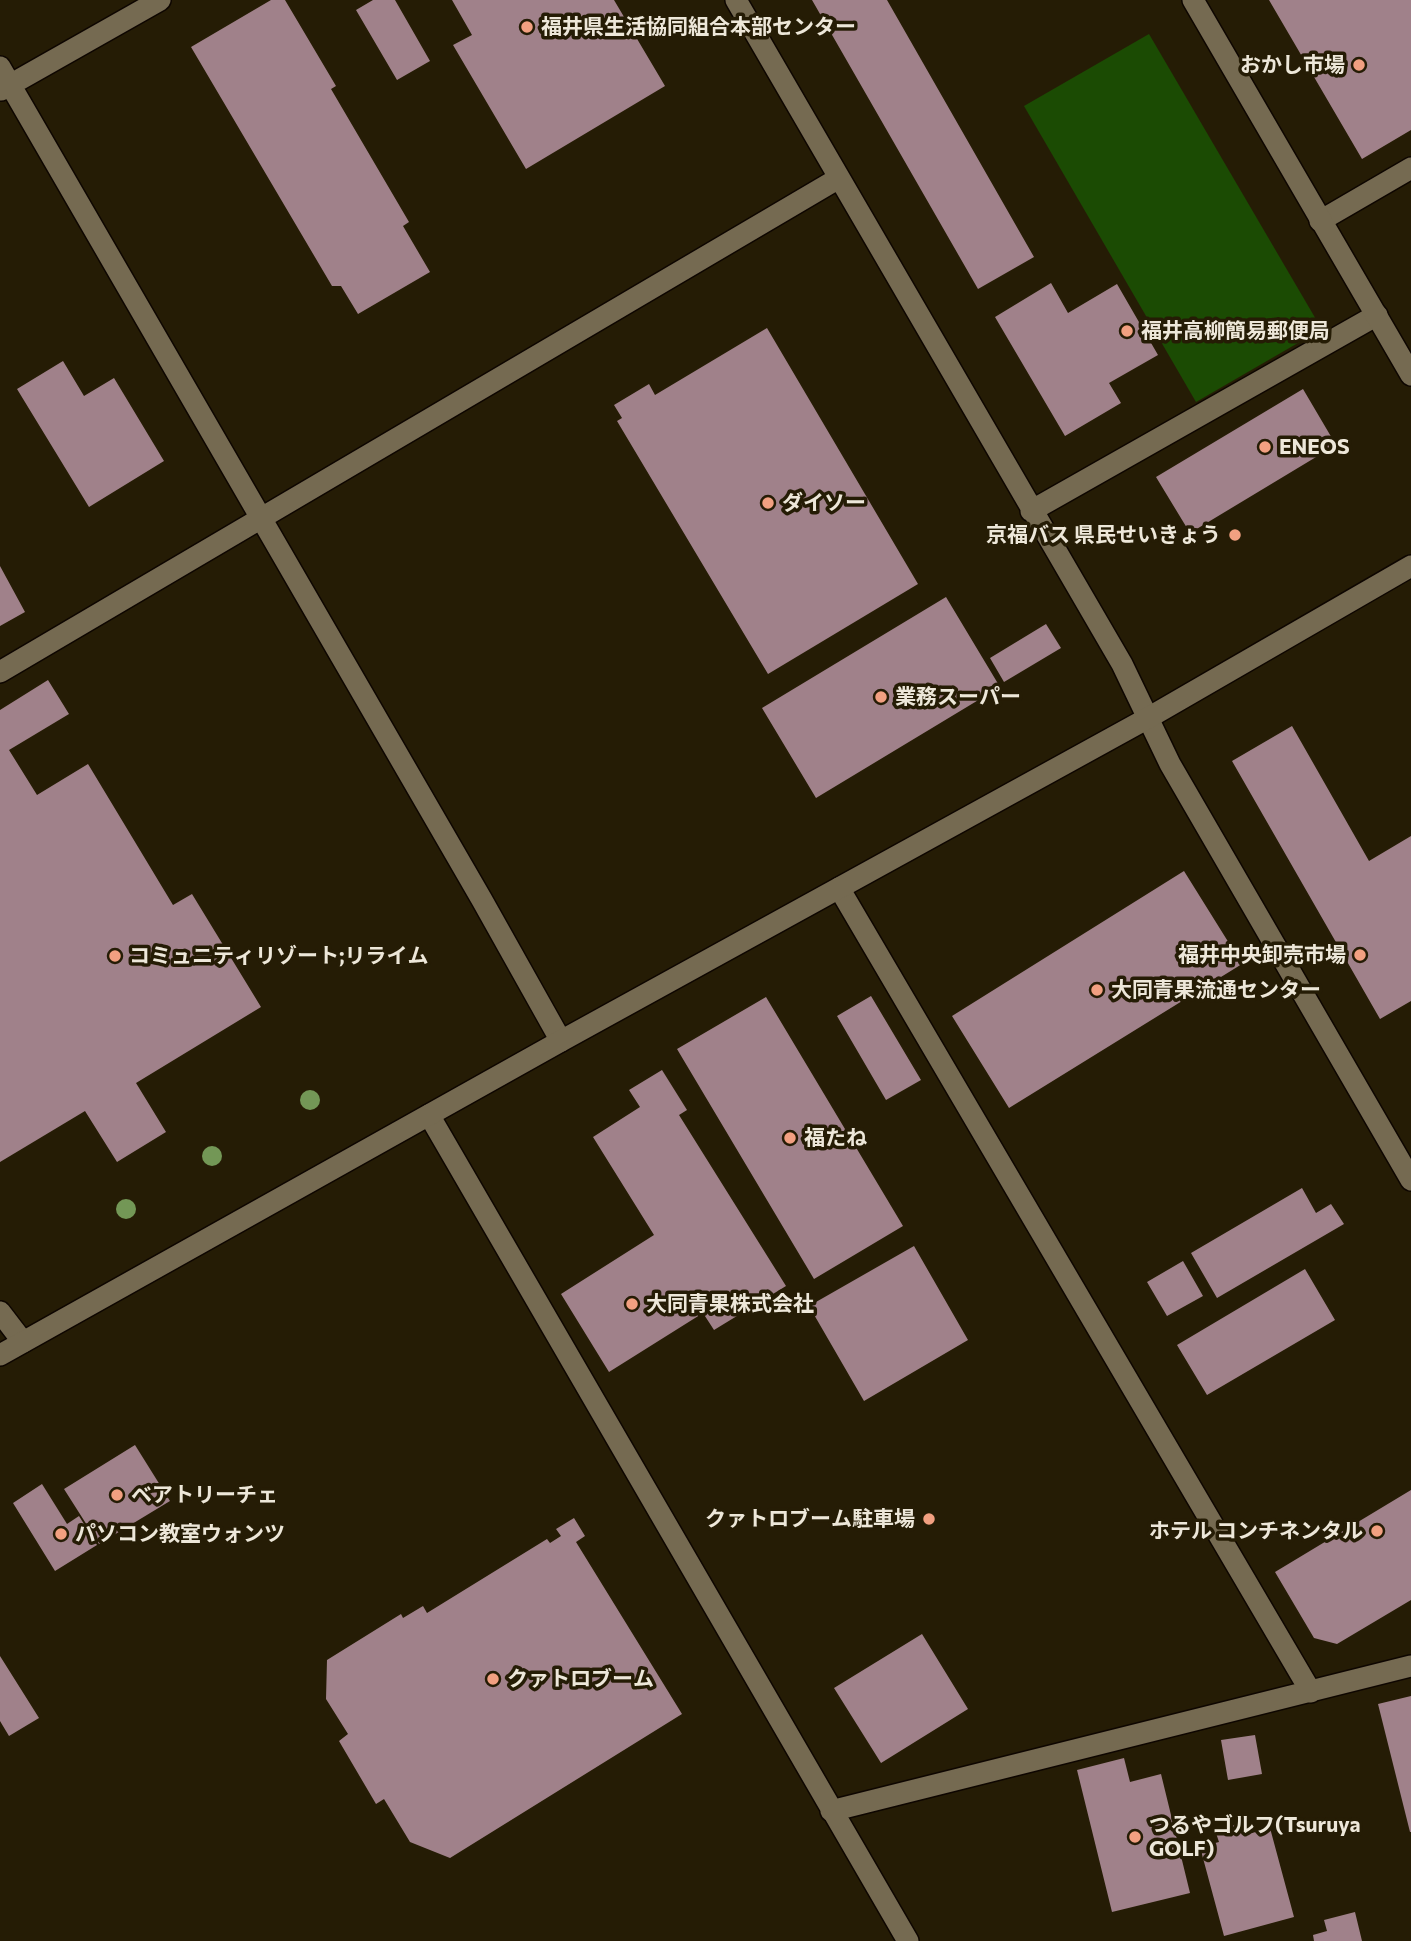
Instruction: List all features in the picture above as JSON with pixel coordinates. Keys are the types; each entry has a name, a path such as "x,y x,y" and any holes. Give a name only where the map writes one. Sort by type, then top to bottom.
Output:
{"street":[{"path":"160,0 4,80 260,517 561,1041"},
{"path":"736,0 1122,664 1170,764 1411,1180"},
{"path":"1193,0 1411,375"},
{"path":"1320,221 1411,168"},
{"path":"0,672 839,178"},
{"path":"1031,510 1377,315"},
{"path":"0,1355 561,1041 1148,718 1411,566"},
{"path":"839,888 1311,1692"},
{"path":"429,1115 908,1941"},
{"path":"0,1312 23,1342"},
{"path":"831,1811 1411,1666"}],"green space":[{"path":"1149,34 1317,321 1310,336 1196,402 1024,106"}],"building":[{"path":"271,0 285,0 336,86 331,89 409,222 403,226 430,272 358,314 341,286 332,286 191,47"},
{"path":"373,0 395,0 430,61 397,80 356,10"},
{"path":"452,0 614,0 665,86 526,169 453,45 472,35"},
{"path":"812,0 887,0 1034,257 978,289"},
{"name":"おかし市場","path":"1269,0 1411,0 1411,130 1362,159"},
{"path":"1051,283 1068,313 1117,284 1158,355 1109,383 1121,403 1065,436 995,317"},
{"name":"ダイソー","path":"767,328 918,584 768,674 617,421 622,418 614,405 649,384 655,395"},
{"path":"63,361 84,396 114,378 164,461 89,507 17,389"},
{"path":"1303,389 1336,445 1190,533 1156,477"},
{"path":"0,566 25,612 0,626"},
{"name":"業務スーパー","path":"946,597 1000,687 816,798 762,708"},
{"path":"1046,624 1061,648 1004,682 990,658"},
{"name":"コミュニティリゾート;リライム","path":"48,680 69,714 9,750 37,795 88,764 173,905 192,894 261,1007 136,1083 166,1132 117,1162 85,1111 0,1162 0,710"},
{"path":"1292,726 1369,861 1411,836 1411,1001 1380,1019 1232,761"},
{"name":"大同青果流通センター","path":"1184,871 1242,964 1009,1108 952,1016"},
{"path":"871,996 921,1080 886,1100 837,1016"},
{"name":"福たね","path":"766,997 903,1226 814,1279 677,1049"},
{"path":"662,1070 687,1110 679,1115 786,1286 714,1330 703,1313 609,1372 561,1294 654,1235 593,1137 640,1107 629,1090"},
{"path":"1302,1188 1316,1213 1331,1204 1344,1224 1217,1298 1191,1253"},
{"path":"914,1246 968,1340 864,1401 809,1306"},
{"path":"1183,1261 1203,1296 1167,1316 1147,1282"},
{"path":"1305,1269 1335,1320 1207,1395 1177,1345"},
{"name":"ベアトリーチェ","path":"135,1445 170,1501 99,1544 64,1489"},
{"name":"パソコン教室ウォンツ","path":"42,1484 67,1524 79,1516 97,1545 55,1571 13,1503"},
{"name":"ホテル コンチネンタル","path":"1411,1490 1411,1600 1337,1644 1314,1638 1275,1572"},
{"name":"クァトロブーム","path":"574,1518 585,1536 576,1542 682,1714 450,1858 410,1842 384,1799 376,1804 339,1741 348,1734 326,1699 327,1660 401,1614 403,1618 423,1606 427,1613 547,1539 550,1543 561,1536 556,1529"},
{"path":"922,1634 968,1709 881,1763 834,1688"},
{"path":"0,1656 39,1718 9,1736 0,1721"},
{"path":"1411,1696 1411,1832 1410,1832 1378,1704"},
{"path":"1255,1735 1262,1774 1228,1780 1221,1740"},
{"name":"つるやゴルフ(Tsuruya GOLF)","path":"1124,1758 1130,1782 1161,1774 1190,1893 1112,1912 1077,1770"},
{"path":"1249,1821 1252,1833 1270,1828 1294,1917 1224,1936 1200,1847 1219,1842 1215,1830"},
{"path":"1355,1912 1362,1941 1314,1941 1313,1935 1327,1931 1324,1920"}],"place":[{"name":"福井県生活協同組合本部センター","path":"527,27"},
{"name":"おかし市場","path":"1359,65"},
{"name":"福井高柳簡易郵便局","path":"1127,331"},
{"name":"ENEOS","path":"1265,447"},
{"name":"ダイソー","path":"768,503"},
{"name":"京福バス 県民せいきょう","path":"1235,535"},
{"name":"業務スーパー","path":"881,697"},
{"name":"福井中央卸売市場","path":"1360,955"},
{"name":"コミュニティリゾート;リライム","path":"115,956"},
{"name":"大同青果流通センター","path":"1097,990"},
{"name":"福たね","path":"790,1138"},
{"name":"大同青果株式会社","path":"632,1304"},
{"name":"ベアトリーチェ","path":"117,1495"},
{"name":"クァトロブーム駐車場","path":"929,1519"},
{"name":"ホテル コンチネンタル","path":"1377,1531"},
{"name":"パソコン教室ウォンツ","path":"61,1534"},
{"name":"クァトロブーム","path":"493,1679"},
{"name":"つるやゴルフ(Tsuruya GOLF)","path":"1135,1837"}]}
